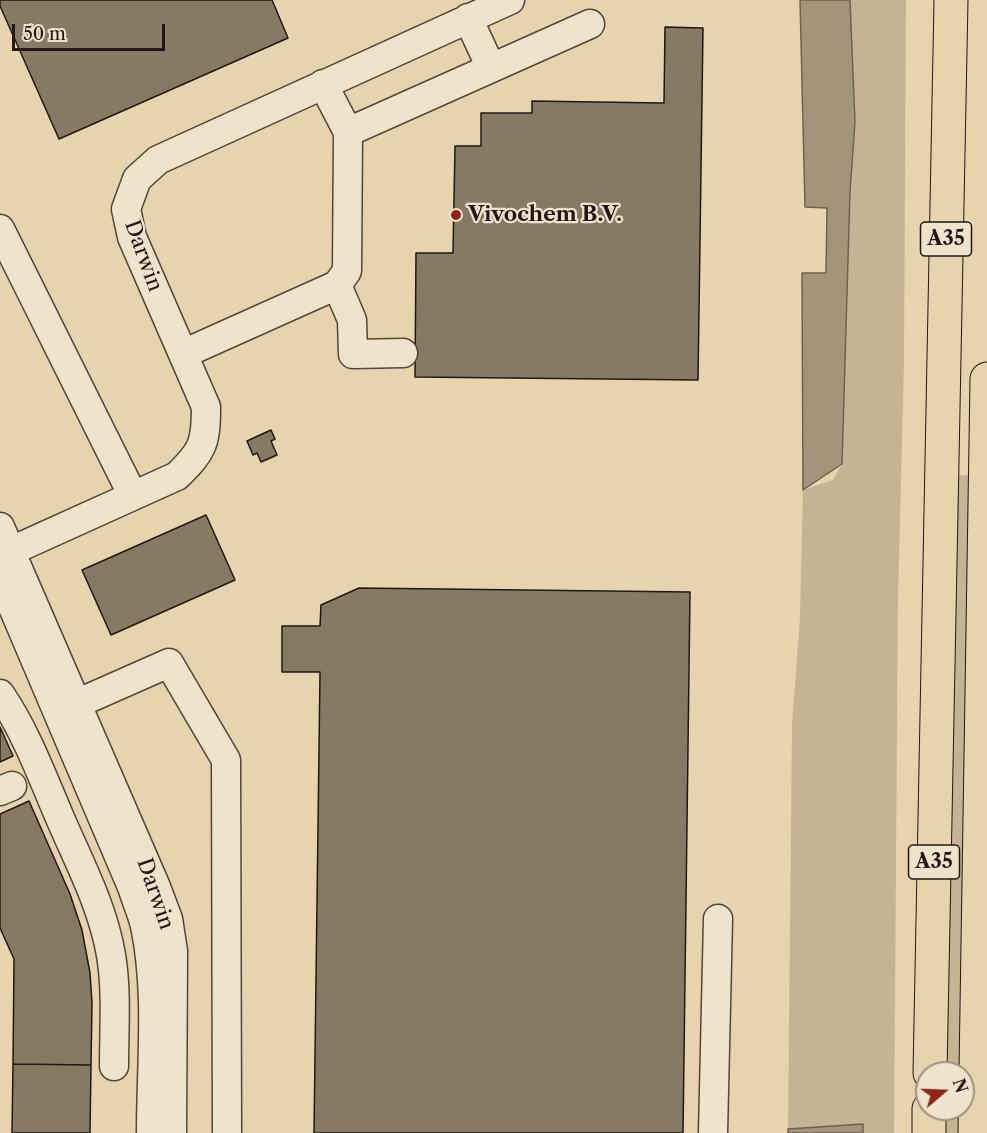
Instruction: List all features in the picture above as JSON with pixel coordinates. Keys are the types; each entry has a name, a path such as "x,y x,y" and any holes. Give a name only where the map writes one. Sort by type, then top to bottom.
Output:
{"highway":[{"name":"A35","path":"930,1061 951,0"},
{"name":"A35","path":"975,1133 987,379"}],"street":[{"name":"Darwin","path":"151,1133 152,1001 150,957 145,924 67,708 4,545 133,496 177,476 197,457 206,434 206,407 132,237 126,208 137,179 158,160 510,0"},
{"path":"468,18 491,68"},
{"path":"348,132 590,24"},
{"path":"183,354 337,285 347,271 348,132 323,84"},
{"path":"0,229 133,496"},
{"path":"337,285 352,320 352,354 402,353"},
{"name":"Darwin","path":"0,577 156,887 168,919 173,951 174,982 172,1133"},
{"path":"67,708 169,663 226,760 227,1133"},
{"path":"0,694 10,708 30,748 104,923 111,957 114,992 114,1066"},
{"path":"713,1133 718,918"}],"shaded area":[{"path":"800,0 850,0 855,122 850,192 842,464 803,490 802,273 826,273 827,208 805,207"},
{"path":"850,0 906,0 904,362 898,597 894,1133 863,1133 862,1124 788,1129 792,724 800,617 803,490 833,480 842,464 850,192 855,122"},
{"path":"975,475 962,1061 933,1061 943,476"},
{"path":"932,1121 961,1121 961,1133 932,1133"},
{"path":"863,1124 863,1133 788,1133 788,1129"}],"building":[{"path":"0,0 272,0 288,38 59,139 0,6"},
{"path":"665,27 703,28 698,380 415,377 416,253 453,253 455,146 481,146 481,113 532,113 532,101 664,103"},
{"path":"271,430 275,439 271,441 277,455 261,462 257,453 253,455 247,441"},
{"path":"206,515 235,580 111,635 82,570"},
{"path":"359,588 690,592 683,1133 314,1133 320,672 282,672 282,626 320,626 321,605"},
{"path":"0,727 13,756 0,762"},
{"path":"29,801 70,894 82,930 90,973 92,1003 91,1065 13,1064 14,959 0,928 0,814"},
{"path":"13,1064 91,1065 90,1133 12,1133"}],"place":[{"name":"Vivochem B.V.","path":"456,215"}]}
